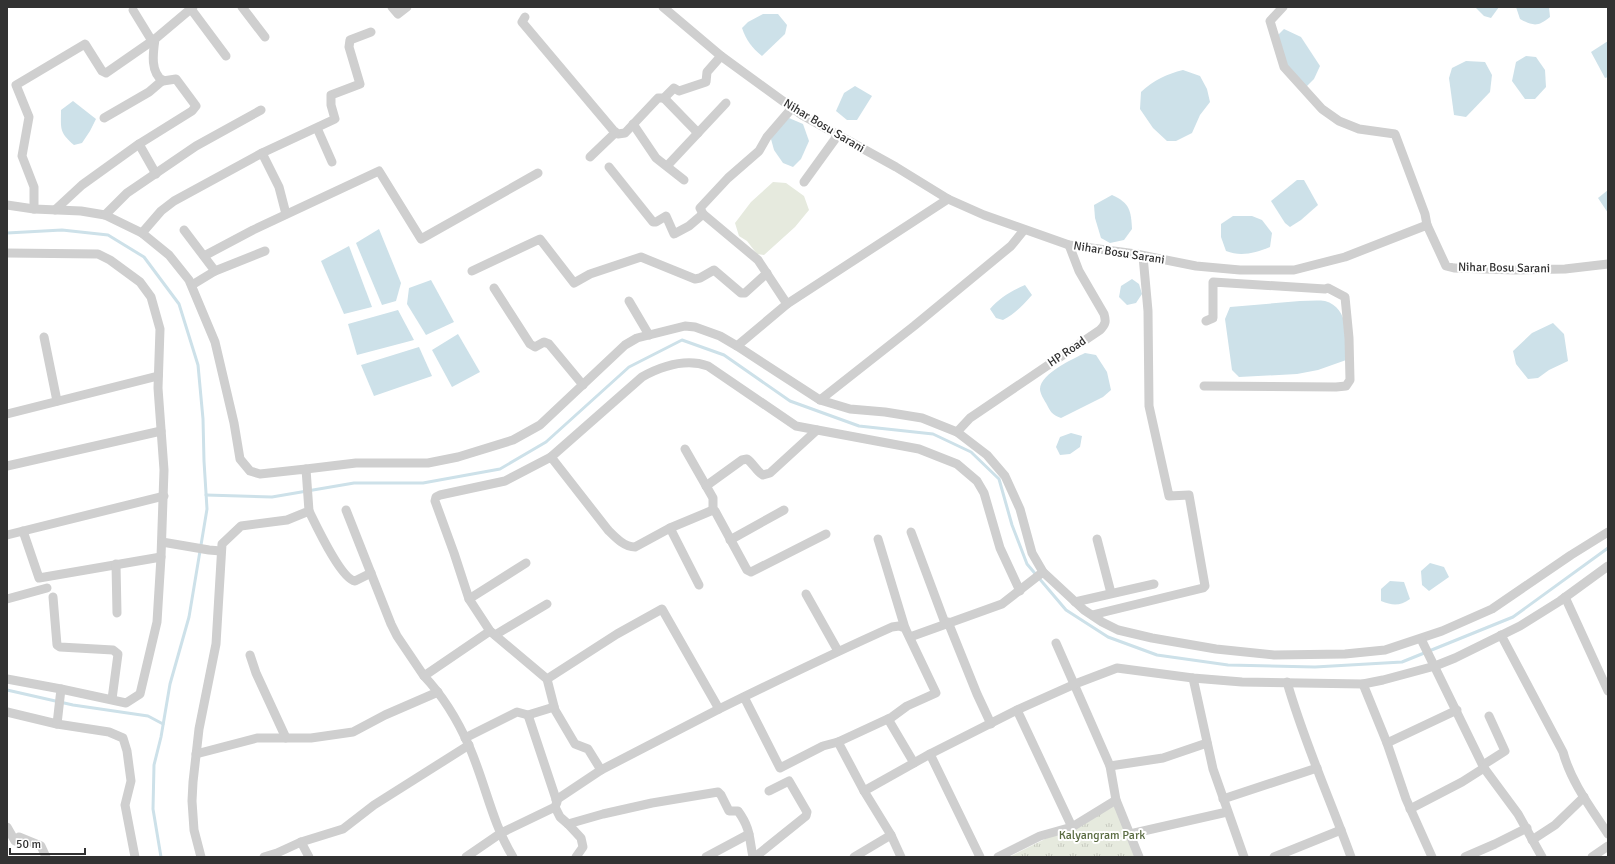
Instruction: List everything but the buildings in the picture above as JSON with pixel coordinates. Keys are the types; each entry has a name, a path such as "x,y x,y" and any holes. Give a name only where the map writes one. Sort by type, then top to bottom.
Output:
{"street":[{"path":"242,7 265,37"},
{"path":"392,7 398,14 407,7"},
{"name":"Nihar Bosu Sarani","path":"663,7 722,56 792,108 838,136 896,167 948,199 984,215 1069,245 1143,256 1196,266 1240,270 1294,270 1345,257 1427,225 1446,266 1454,268 1515,270 1565,269 1608,264"},
{"path":"1283,7 1270,21 1284,67 1322,109 1339,120 1358,129 1393,133 1397,136 1425,214 1427,225"},
{"path":"34,209 34,187 22,156 28,114 16,85 85,44 102,71 106,73 153,40 192,8 226,56"},
{"path":"133,10 153,40 152,59 158,77 163,80"},
{"path":"525,17 522,22 615,133 622,134 658,98 664,98 674,88 681,91 706,82 707,72 722,56"},
{"path":"142,233 161,211 174,201 262,153 335,119 331,105 331,95 360,84 349,47 350,40 371,32"},
{"path":"55,210 82,185 139,144 192,111 195,108 195,104 176,79 163,80 149,92 104,118"},
{"path":"664,98 698,133"},
{"path":"667,166 726,103"},
{"path":"787,304 758,260 703,214 700,207 728,178 759,151 767,137 792,108"},
{"path":"105,215 127,193 196,146 261,110"},
{"path":"633,124 656,158 684,180"},
{"path":"317,128 332,162"},
{"path":"590,157 615,133"},
{"path":"804,182 838,136"},
{"path":"139,144 156,174"},
{"path":"262,153 279,187 286,214"},
{"path":"609,167 653,222 656,222 666,216 674,234 689,226 703,214"},
{"path":"204,256 286,214 379,171 421,239 538,172"},
{"path":"737,346 787,304 948,199"},
{"path":"7,205 34,209 81,211 105,215 142,233 170,255 190,280 215,342 234,423 240,459 250,470 260,474 356,463 428,463 468,454 513,440 540,426 625,345 636,338 685,326 695,327 720,336 820,400 850,409 885,412 922,418 957,432 987,455 1005,476 1020,509 1032,553 1042,574 1092,615 1118,630 1152,638 1216,649 1274,655 1345,654 1385,650 1442,631 1492,609 1570,555 1608,532"},
{"path":"184,230 215,271"},
{"path":"820,400 914,326 1011,246 1024,230"},
{"path":"472,270 540,239 574,283 590,274 641,257 695,279 700,278 714,270 741,293 745,293 767,273"},
{"name":"HP Road","path":"957,432 970,418 1100,330 1105,325 1106,320 1104,314 1079,271 1069,245"},
{"path":"192,285 215,271 265,252"},
{"path":"7,253 98,254 131,274 140,282 151,297 160,329 158,376 164,496 162,557 157,622 140,694 126,703 112,699 61,693 7,679"},
{"path":"1092,615 1204,588 1205,586 1189,495 1169,496 1151,416 1148,388 1148,311 1143,256"},
{"path":"1204,386 1346,386 1350,380 1350,338 1345,297 1328,288 1213,282 1213,318 1206,321"},
{"path":"494,288 530,344 535,347 544,342 549,344 583,385"},
{"path":"629,301 649,335"},
{"path":"44,337 57,401"},
{"path":"601,770 588,749 575,744 554,707 547,679 493,633 469,599 454,552 435,501 436,497 440,495 505,481 552,457 642,378 662,368 682,363 696,363 708,366 792,424 919,449 957,464 977,481 984,493 1000,548 1020,590"},
{"path":"7,414 158,376"},
{"path":"706,486 742,460 747,459 753,463 758,472 763,475 770,473 817,430"},
{"path":"7,466 161,431"},
{"path":"685,449 713,498 713,510 715,511 747,570 751,572 826,534"},
{"path":"552,457 608,530 627,546 635,547 670,528 713,510"},
{"path":"306,469 309,511 329,551 348,578 354,581 371,573"},
{"path":"7,535 164,496"},
{"path":"346,510 397,636 424,676 438,692 467,742 501,832 513,857"},
{"path":"730,540 784,510"},
{"path":"201,857 194,830 192,801 198,729 216,644 222,544 241,526 287,520 309,511"},
{"path":"670,528 700,585"},
{"path":"23,531 39,578 162,557"},
{"path":"911,532 947,622 991,724"},
{"path":"744,697 780,768 823,746 838,742 888,719 907,706 936,693 905,628 878,539"},
{"path":"1097,539 1111,593"},
{"path":"162,542 221,551"},
{"path":"469,599 526,563"},
{"path":"116,564 117,613"},
{"path":"864,791 930,754 1017,710 1075,684 1117,668 1193,678 1242,682 1363,684 1383,680 1433,663 1455,658 1520,626 1608,567"},
{"path":"910,637 947,622 1002,604 1042,574"},
{"path":"1075,602 1154,584"},
{"path":"7,599 47,588"},
{"path":"806,594 838,651"},
{"path":"53,597 57,645 60,647 113,650 118,654 112,699"},
{"path":"1565,597 1608,691"},
{"path":"424,676 493,633 547,604"},
{"path":"547,679 618,634 662,610 719,709"},
{"path":"466,857 501,832 556,804 601,770 719,709 838,651 892,627 899,626 905,628"},
{"path":"1501,635 1563,752 1567,766 1584,797 1608,834"},
{"path":"1421,639 1484,767 1518,814 1542,857"},
{"path":"1056,642 1110,766 1116,800 1139,857"},
{"path":"250,655 256,673 286,738"},
{"path":"1193,678 1213,769 1244,857"},
{"path":"1287,682 1317,768 1352,857"},
{"path":"1363,684 1387,743 1410,808 1432,857"},
{"path":"196,754 257,738 311,738 353,732 385,715 438,692"},
{"path":"57,724 61,693"},
{"path":"264,857 278,855 301,842 343,830 374,805 467,742 517,712 528,715 554,707"},
{"path":"1017,710 1072,827"},
{"path":"1387,743 1457,710"},
{"path":"7,712 57,724 109,732 123,738 127,751 131,781 125,805 135,857"},
{"path":"528,715 560,817 581,838 583,847 576,857"},
{"path":"1410,808 1462,782 1505,751 1488,716"},
{"path":"888,719 914,763"},
{"path":"838,742 864,791 891,835 901,857"},
{"path":"1110,766 1163,758 1207,743"},
{"path":"930,754 980,857"},
{"path":"1223,799 1317,768"},
{"path":"568,824 574,821 652,803 718,792 729,811 736,811 740,813 748,827 754,857 806,816 807,812 788,781 769,792"},
{"path":"1532,840 1555,825 1584,797"},
{"path":"998,857 1040,836 1072,827 1116,800"},
{"path":"1130,834 1227,812"},
{"path":"7,827 15,841 19,837 41,846 46,857"},
{"path":"1465,857 1527,828"},
{"path":"1274,857 1341,830"},
{"path":"706,857 750,834"},
{"path":"854,857 891,835"},
{"path":"301,842 309,857"},
{"path":"1592,857 1608,846"}],"green space":[{"path":"773,182 786,183 804,196 809,210 795,227 764,255 757,254 747,241 739,236 735,223 751,202"},
{"name":"Kalyangram Park","path":"1115,804 1137,857 1009,857"}],"shaded area":[{"path":"1475,7 1499,7 1491,18 1484,16"},
{"path":"1516,7 1549,7 1550,17 1539,24 1528,23 1520,19"},
{"path":"763,14 778,14 787,25 785,34 762,56 750,44 742,28 748,22"},
{"path":"1284,29 1301,37 1320,66 1314,79 1306,87 1284,62 1278,35"},
{"path":"1608,41 1608,77 1605,78 1591,52"},
{"path":"1526,56 1536,57 1545,70 1546,87 1535,99 1525,99 1512,81 1516,62"},
{"path":"1466,61 1485,62 1492,75 1490,92 1466,117 1454,115 1449,78 1452,68"},
{"path":"1183,70 1200,76 1207,89 1210,102 1200,115 1192,133 1176,141 1167,141 1153,128 1140,109 1141,92 1161,78"},
{"path":"855,86 872,96 857,120 847,120 836,111 844,93"},
{"path":"73,101 96,119 82,143 74,145 63,133 61,122 61,110"},
{"path":"789,118 803,124 809,141 801,159 793,167 783,163 774,150 771,139 778,126"},
{"path":"1297,180 1304,180 1318,205 1301,220 1290,227 1285,223 1271,201"},
{"path":"1608,190 1608,213 1598,198"},
{"path":"1112,195 1123,201 1128,208 1131,217 1132,229 1124,240 1110,243 1101,238 1095,218 1094,205"},
{"path":"1233,216 1252,216 1262,220 1272,233 1270,247 1248,254 1237,254 1226,251 1221,237 1221,224"},
{"path":"379,229 401,283 396,301 382,305 356,243"},
{"path":"349,246 372,307 344,314 321,261"},
{"path":"1132,279 1139,284 1142,294 1136,303 1127,305 1119,297 1121,286"},
{"path":"431,280 454,322 426,335 407,304 409,288"},
{"path":"1025,285 1032,295 1012,315 1003,320 996,318 990,309 997,301"},
{"path":"1300,301 1325,301 1339,310 1343,317 1347,334 1349,359 1318,370 1297,374 1239,377 1232,370 1225,319 1230,307"},
{"path":"398,310 414,340 357,355 348,324"},
{"path":"1553,323 1564,334 1568,361 1549,370 1538,378 1528,379 1516,364 1513,351 1532,333"},
{"path":"458,334 480,372 452,387 432,350"},
{"path":"419,347 432,376 374,396 361,365"},
{"path":"1085,353 1096,355 1107,372 1111,390 1103,397 1061,418 1058,417 1053,414 1042,396 1040,389 1042,383 1046,377 1058,367"},
{"path":"1071,433 1082,436 1080,447 1070,454 1060,455 1056,447 1060,437"},
{"path":"1430,563 1444,567 1449,577 1429,591 1422,585 1421,571"},
{"path":"1390,581 1404,582 1410,599 1403,603 1396,604 1389,604 1381,601 1381,589"}],"waterway":[{"path":"7,233 62,230 108,235 144,257 179,304 198,365 203,419 207,509 189,617 170,684 161,737 154,765 153,809 161,857"},
{"path":"206,495 272,497 354,483 423,483 500,469 546,442 629,367 682,340 724,355 790,401 859,426 933,434 971,452 999,479 1012,525 1027,564 1066,610 1108,637 1157,655 1228,665 1315,667 1402,662 1513,617 1608,548"},
{"path":"7,690 73,705 148,716 163,724"}]}
